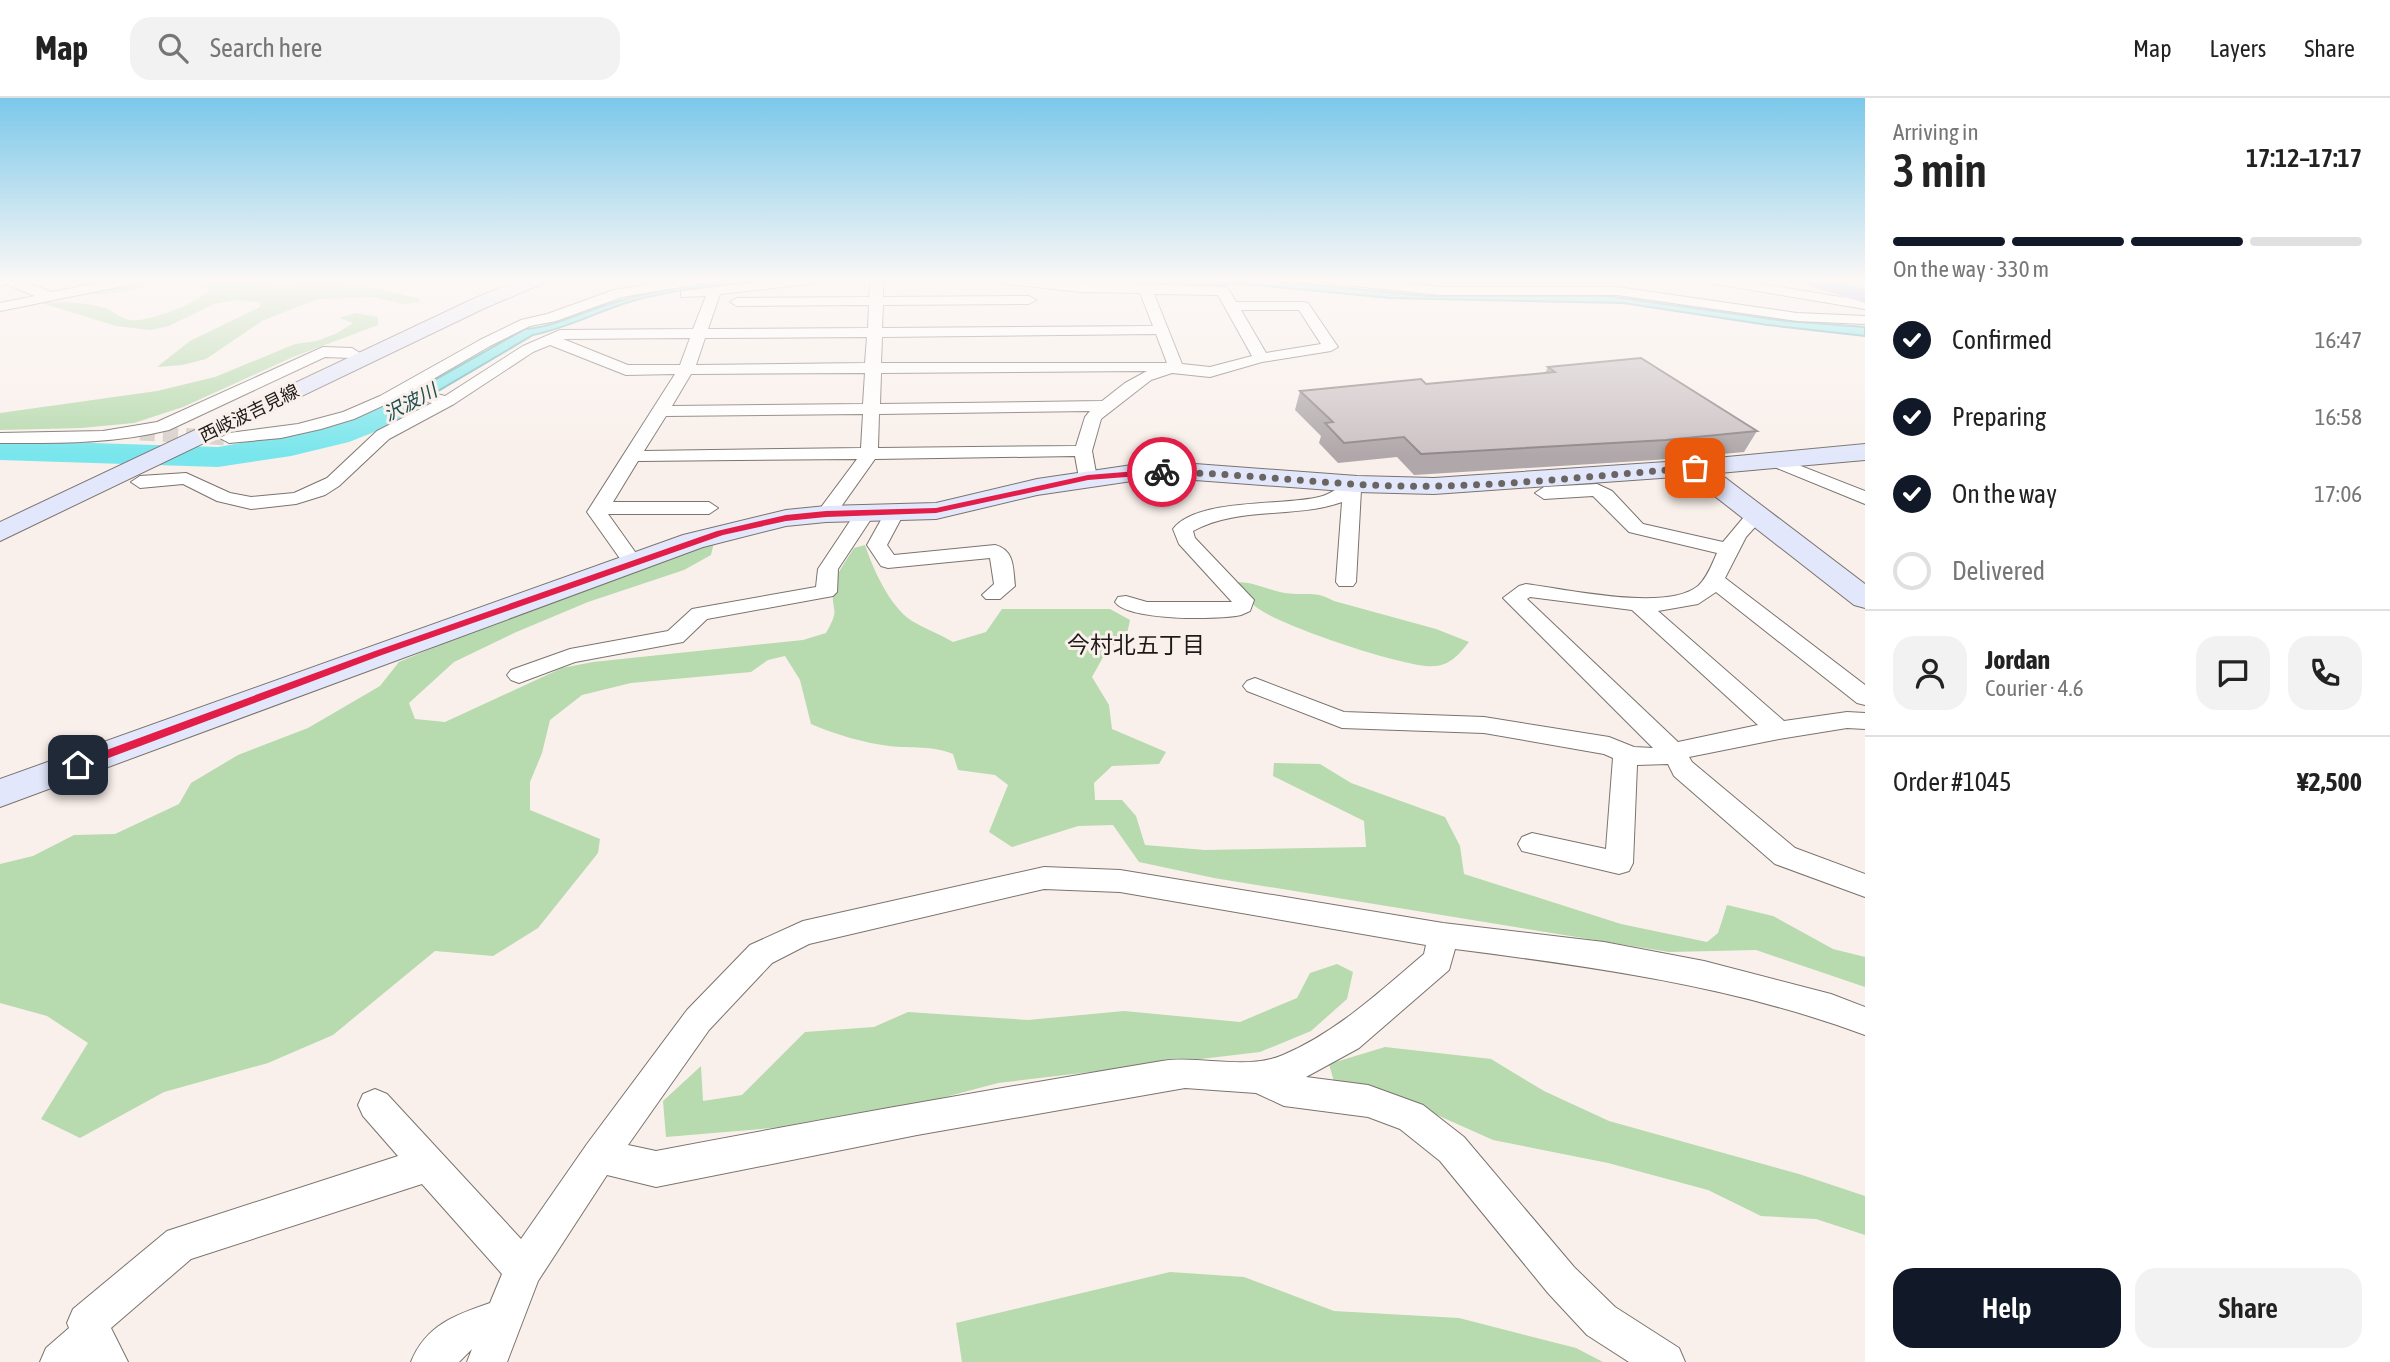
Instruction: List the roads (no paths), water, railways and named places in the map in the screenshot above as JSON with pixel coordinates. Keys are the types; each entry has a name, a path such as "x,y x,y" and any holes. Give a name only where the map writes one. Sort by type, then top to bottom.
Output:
{"street":[{"name":"西岐波吉見線","path":"0,518 123,475 159,444 385,338"},
{"name":"西岐波吉見線","path":"0,533 186,443 233,428 412,338"},
{"path":"233,428 271,435 311,428 366,409 404,391 498,338"},
{"path":"123,475 186,478 224,496 251,503 296,498 318,491 333,482 383,435 528,349 556,338 626,370 686,370 874,368 1010,338"},
{"path":"633,563 597,512 686,370 698,338"},
{"path":"826,514 869,454 876,338"},
{"path":"1056,338 1143,366 1184,372 1210,372 1261,358 1331,347 1325,338"},
{"path":"1086,465 1093,417 1145,377 1171,368 1175,363 1166,338"},
{"path":"1249,338 1261,358"},
{"path":"0,438 119,436 140,433 163,426 323,352 352,353"},
{"path":"233,428 325,412 434,364 465,356"},
{"path":"404,391 446,400"},
{"path":"662,411 1107,406"},
{"path":"633,456 869,454 1086,465 1132,473 1195,472 1354,487 1434,486 1695,468 1865,452"},
{"path":"1773,460 1865,498"},
{"path":"0,793 693,541 752,525 826,514 894,513 953,508 1086,465"},
{"path":"1695,468 1865,599"},
{"path":"1346,582 1354,487"},
{"path":"1126,602 1145,609 1233,610 1242,606 1242,600 1186,540 1183,528 1192,521 1245,510 1335,500 1354,487"},
{"path":"1544,493 1597,490 1636,528 1729,551"},
{"path":"600,508 709,508"},
{"path":"519,675 570,656 675,637 700,614 826,592 828,569 865,513"},
{"path":"894,513 877,545 888,562 995,551 1002,558 1005,586 993,595"},
{"path":"1756,515 1738,534 1714,580 1703,593 1682,602 1640,606 1526,590 1514,598 1674,753 1684,769 1785,856 1865,886"},
{"path":"1714,580 1865,697"},
{"path":"1640,606 1779,730"},
{"path":"1255,686 1342,720 1484,725 1609,746 1632,756 1662,757 1692,746 1779,730 1847,720 1865,721"},
{"path":"1532,844 1619,863 1624,762 1632,756"},
{"path":"487,1362 501,1319 523,1269 599,1156 698,1020 738,975 761,954 803,933 1044,878 1120,881 1443,934 1604,955 1704,974 1831,1008 1865,1021"},
{"path":"599,1156 656,1169 917,1118 1185,1073 1258,1078 1287,1070 1348,1038 1438,961 1443,934"},
{"path":"1258,1078 1284,1090 1368,1101 1411,1117 1452,1149 1561,1280 1601,1321 1665,1362"},
{"path":"375,1105 523,1269"},
{"path":"60,1362 100,1348 87,1323 180,1244 428,1164"},
{"path":"431,1362 458,1334 501,1319"}],"water":[{"path":"509,338 528,338 387,421 337,435"}],"waterway":[{"name":"沢波川","path":"0,450 218,457 291,446 337,435 399,411"}],"tunnel":[{"path":"140,433 229,438"}],"district":[{"name":"今村北五丁目","path":"1136,645"}]}
